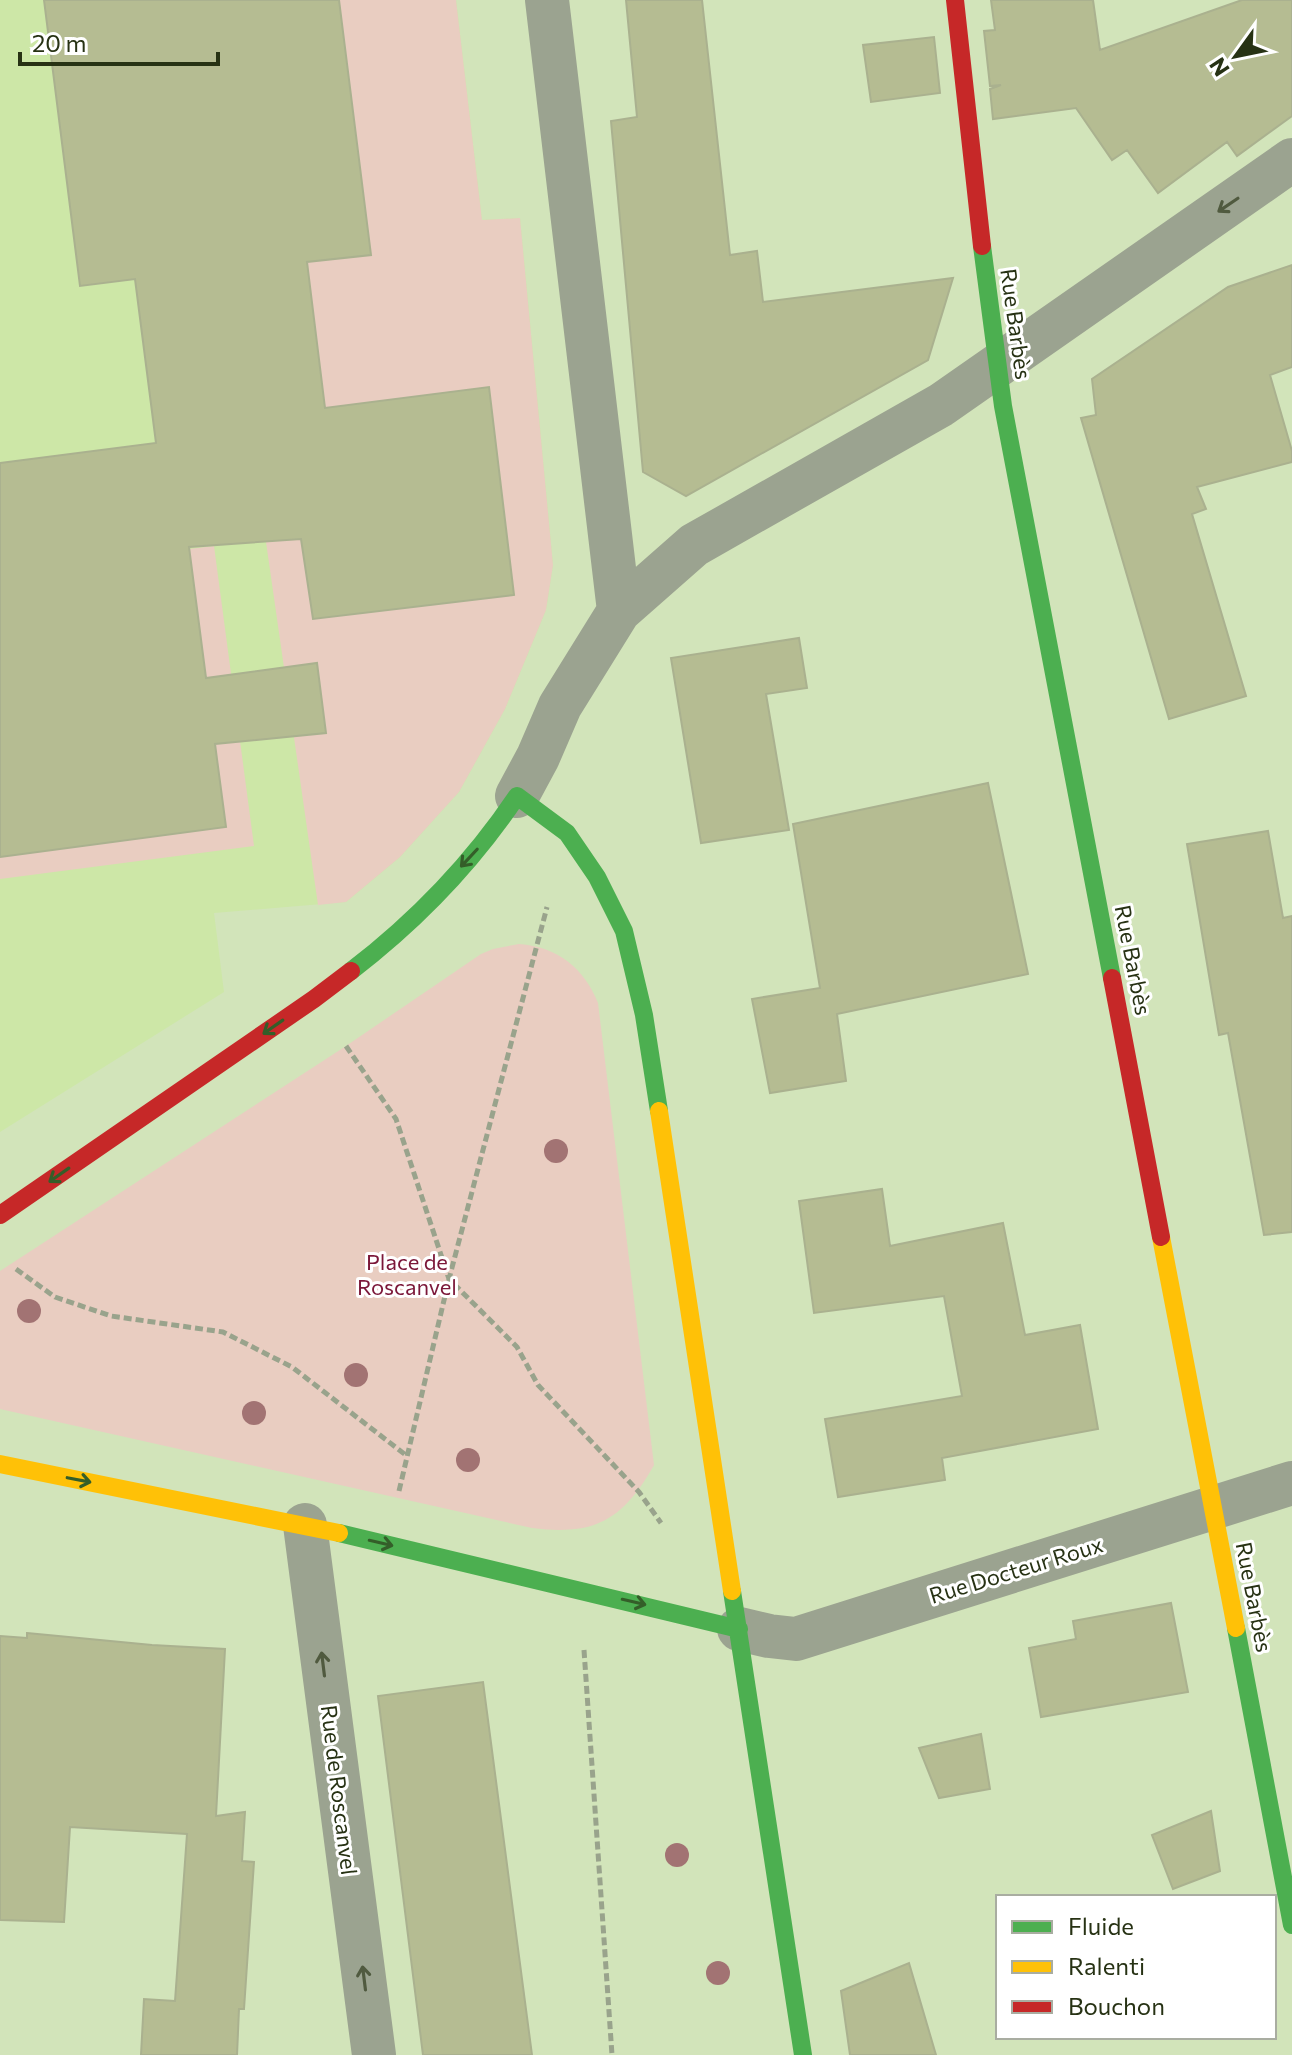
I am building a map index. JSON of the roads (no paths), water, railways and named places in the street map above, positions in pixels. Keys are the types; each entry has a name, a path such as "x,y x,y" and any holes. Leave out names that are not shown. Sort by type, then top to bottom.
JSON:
{"street":[{"path":"547,0 619,611"},
{"name":"Rue Barbès","path":"955,0 997,368 1292,1925"},
{"path":"0,1215 314,999 398,935 491,835 538,757 560,706 619,611 694,545 941,405 1292,160"},
{"path":"517,796 567,833 597,877 624,931 644,1015 803,2055"},
{"path":"0,1464 305,1525 739,1629"},
{"name":"Rue Docteur Roux","path":"739,1629 796,1639 1292,1483"},
{"name":"Rue de Roscanvel","path":"305,1525 374,2055"}],"park label":[{"name":"Place de Roscanvel","path":"407,1274"}]}
